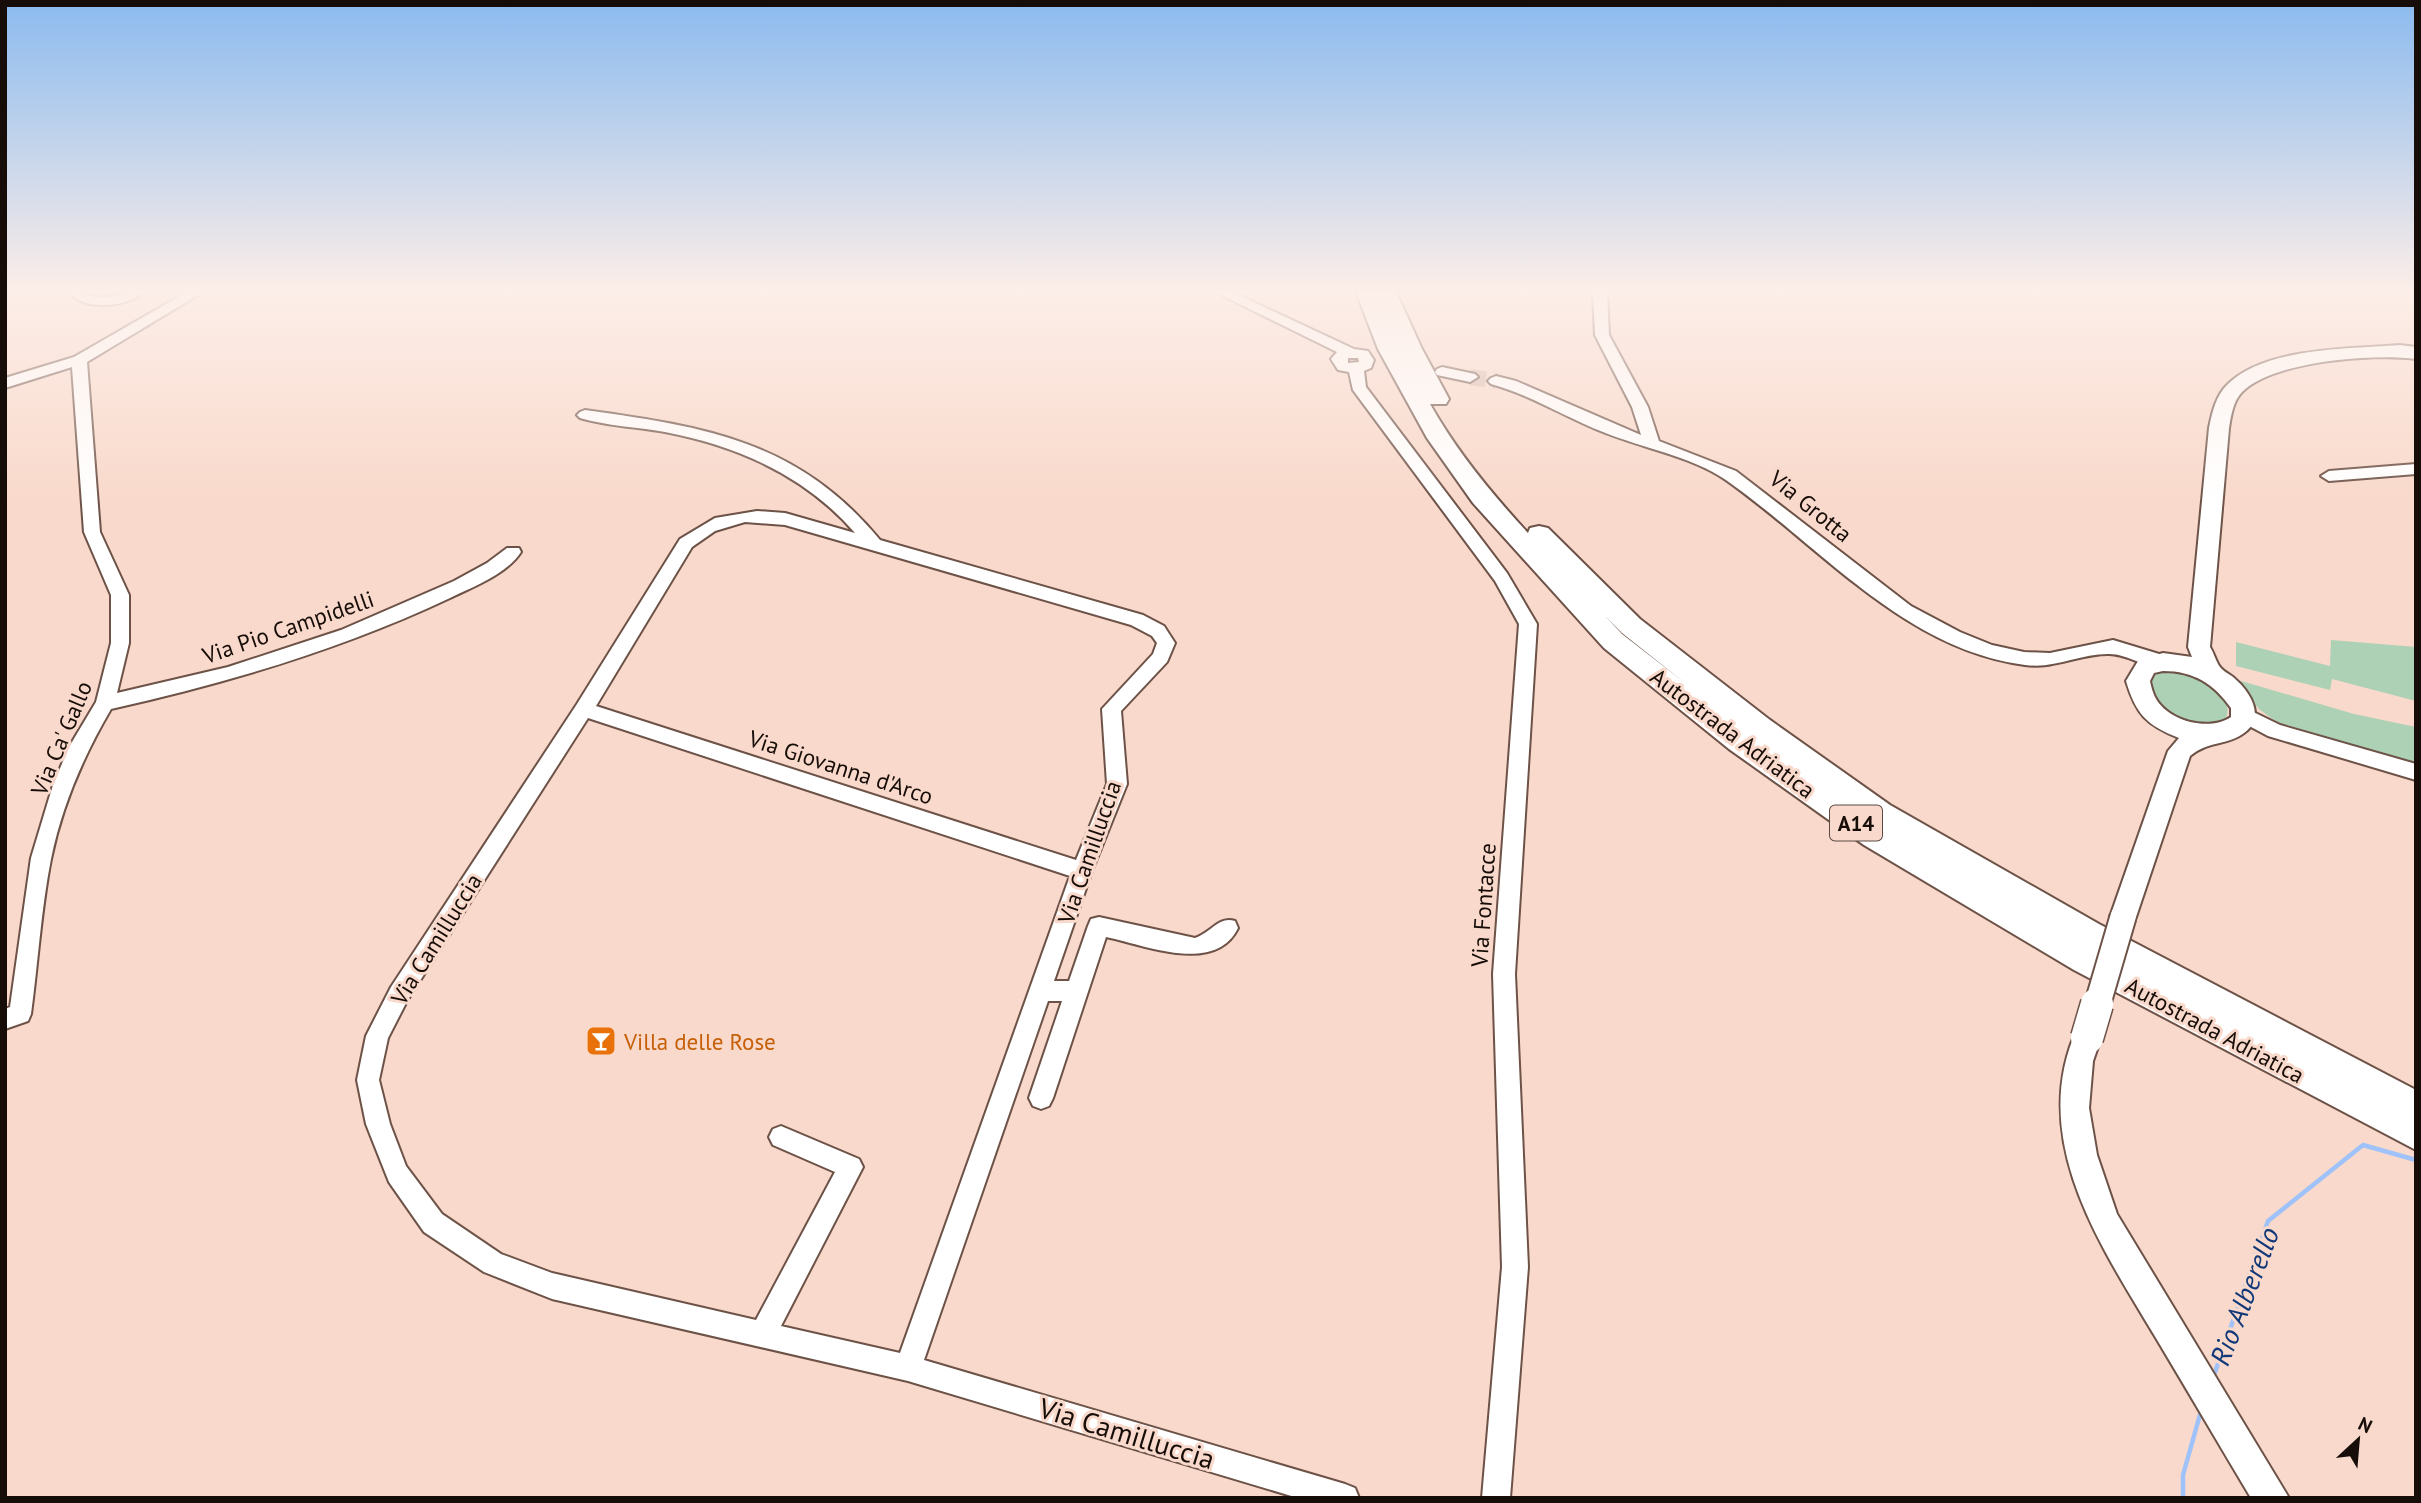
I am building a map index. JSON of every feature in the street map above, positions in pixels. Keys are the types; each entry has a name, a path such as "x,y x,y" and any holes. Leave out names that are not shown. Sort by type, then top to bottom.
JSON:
{"highway":[{"name":"Autostrada Adriatica","path":"1396,362 1435,433 1481,498 1613,641 1739,741 1874,836 2085,960 2416,1134"},
{"name":"Autostrada Adriatica","path":"1418,362 1492,487 1632,626 1749,720 1880,813 2007,887 2112,947 2365,1083 2416,1107"}],"main road":[{"path":"2181,657 2224,405 2234,389 2257,373 2300,362"},
{"path":"2208,735 2187,731 2167,721 2143,699 2138,687 2139,675 2146,667 2181,657 2212,674 2235,693 2238,722 2208,735 2193,740 2180,751 2123,917 2081,1051 2074,1107 2085,1175 2106,1224 2271,1498"},
{"path":"2167,721 2180,751"}],"street":[{"path":"5,383 72,362"},
{"name":"Via Ca' Gallo","path":"13,1016 41,858 63,785 79,747 105,704 120,643 120,595 92,531 79,362"},
{"name":"Via Fontacce","path":"1358,362 1359,387 1501,577 1528,624 1529,643 1504,974 1515,1267 1496,1498"},
{"path":"1616,362 1640,407 1651,444"},
{"path":"1442,372 1469,377"},
{"name":"Via Grotta","path":"1496,381 1528,390 1607,428 1730,475 1889,599 1932,627 1979,646 2019,657 2056,659 2108,647 2181,657"},
{"path":"584,415 663,426 709,436 760,452 796,471 828,494 855,517 874,544"},
{"path":"2329,476 2416,468"},
{"name":"Via Camilluccia","path":"908,1368 1082,871 1117,784 1111,709 1161,657 1166,643 1158,631 1137,620 785,519 757,515 706,526 686,543 584,709 399,994 377,1036 368,1080 378,1124 397,1174 433,1223 493,1263 552,1286 908,1368 1345,1498"},
{"name":"Via Pio Campidelli","path":"105,704 207,681 365,631 491,571 513,552"},
{"path":"2090,650 2114,654 2139,675"},
{"name":"Via Giovanna d'Arco","path":"584,709 1082,871"},
{"path":"2238,722 2246,728 2275,731 2416,772"},
{"path":"1041,1098 1099,926 1195,947 1216,940 1227,928"},
{"path":"1041,991 1076,991"},
{"path":"762,1336 851,1167 781,1137"}],"green space":[{"path":"2331,640 2416,647 2416,701 2332,679 2330,690 2236,666 2236,642 2330,666"},
{"path":"2173,670 2192,675 2212,685 2225,699 2226,718 2210,725 2192,725 2165,714 2157,705 2149,682 2159,673"},
{"path":"2231,678 2354,714 2416,727 2416,765 2277,722 2260,710"}],"waterway":[{"name":"Rio Alberello","path":"2213,1378 2268,1221 2363,1145 2416,1160"},
{"name":"Rio Alberello","path":"2183,1498 2183,1475 2201,1411"}],"tunnel":[{"path":"1470,377 1496,381"}],"place":[{"name":"Villa delle Rose","path":"601,1041"}]}
